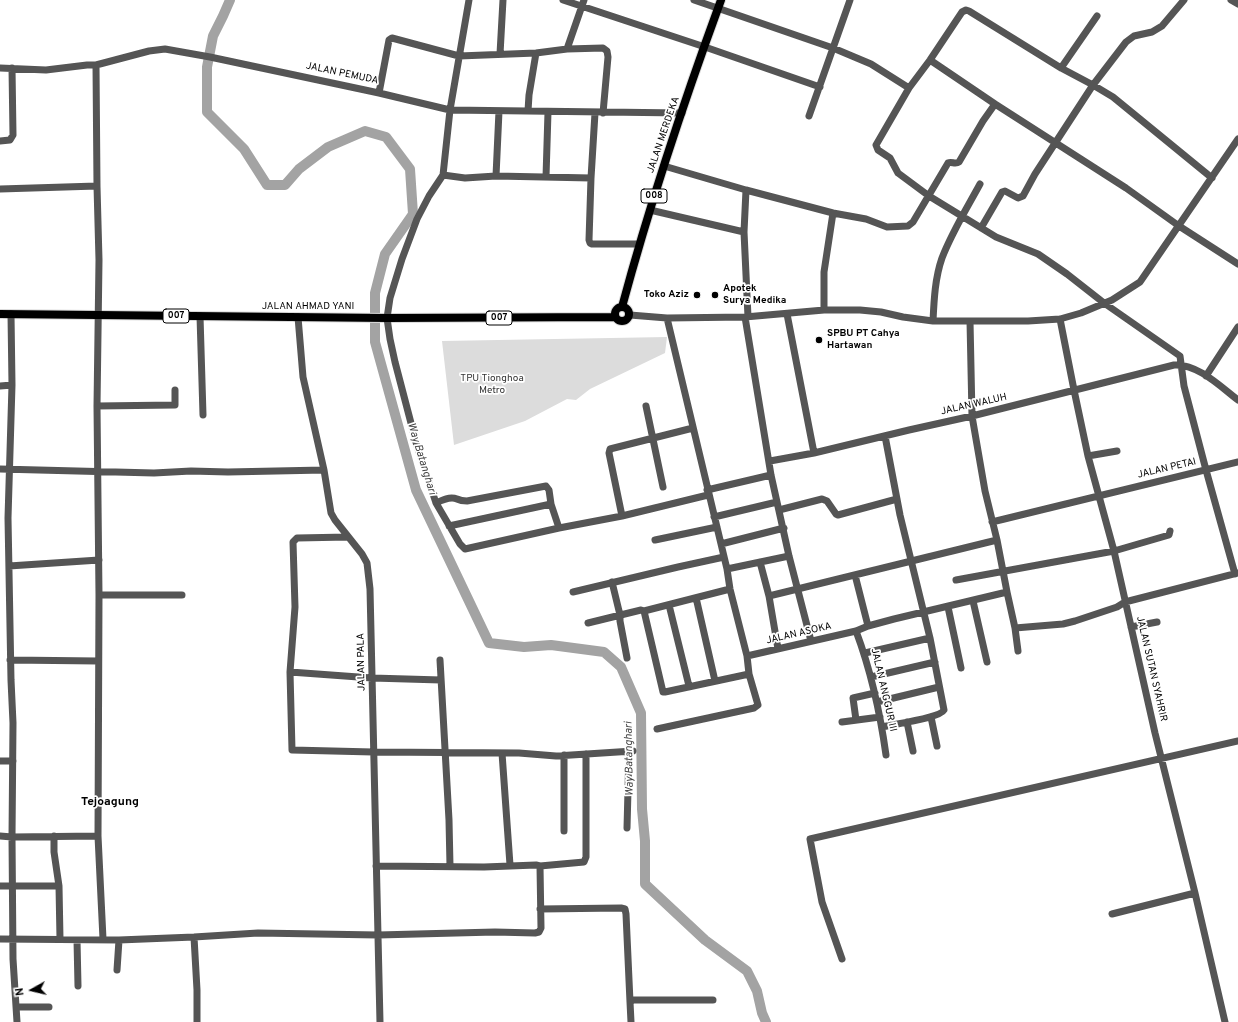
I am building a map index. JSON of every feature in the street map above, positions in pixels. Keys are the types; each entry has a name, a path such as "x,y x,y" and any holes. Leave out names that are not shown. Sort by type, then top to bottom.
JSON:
{"main road":[{"name":"008","path":"705,47 721,0"},
{"name":"JALAN MERDEKA","path":"622,307 639,244 705,47"},
{"name":"008","path":"615,317 615,311 622,307"},
{"path":"615,317 619,321 627,320 630,315 628,310 622,307"},
{"name":"JALAN AHMAD YANI","path":"0,314 385,318 615,317"}],"street":[{"path":"468,0 450,110 443,175 429,196 417,220 402,259 385,318 417,446 436,503 460,544 465,549 559,528 622,516 771,475"},
{"path":"500,54 503,0"},
{"path":"563,0 583,3 820,87"},
{"path":"694,0 833,48 871,64 909,88"},
{"path":"809,116 850,0"},
{"path":"981,228 1002,192 1004,191 1018,198 1022,196 1093,85 1126,42 1130,38 1152,32 1162,26 1184,0"},
{"path":"1231,0 1238,4"},
{"path":"567,49 583,3"},
{"path":"1015,628 1063,624 1117,607 1125,602 1237,573 1206,470 1184,386 1180,356 1104,303 1038,254 996,237 961,217 929,196 898,173 890,158 876,148 877,142 909,88 930,60 962,12 966,10 1061,68 1113,97 1212,178"},
{"path":"1061,68 1097,16"},
{"path":"379,92 390,38 459,56 536,53 567,49 603,48 607,51 608,57 591,178 589,242 592,244 639,244"},
{"name":"JALAN PEMUDA","path":"0,68 46,70 96,65 150,51 165,49 379,92 450,110 682,113"},
{"path":"528,111 536,53"},
{"path":"930,60 995,104 1126,188 1179,226 1238,264"},
{"path":"96,65 99,260 97,406 99,560 98,836 103,939"},
{"path":"0,141 10,140 13,135 12,68"},
{"path":"664,166 833,213 866,219 887,227 908,226 913,222 948,163 950,162 956,164 960,162 983,121 995,104"},
{"path":"496,176 499,111"},
{"path":"546,177 548,112"},
{"path":"630,315 667,318 746,317 824,310 860,310 881,312 903,318 933,321 1028,322 1060,319 1081,313 1112,300 1140,282 1238,139"},
{"path":"443,175 465,178 496,176 591,178"},
{"path":"933,321 936,285 942,258 961,217 980,184"},
{"path":"0,189 97,186"},
{"path":"746,190 744,232 746,317 770,461 771,475 811,641"},
{"path":"650,210 744,232"},
{"path":"824,310 824,272 833,213"},
{"path":"11,314 12,385 8,518 13,761 13,938 17,1022"},
{"path":"787,314 814,452"},
{"path":"200,316 203,415"},
{"name":"JALAN PALA","path":"298,317 303,377 324,470 331,513 362,554 368,568 370,590 380,1022"},
{"path":"657,729 757,707 758,702 749,674 727,569 667,318"},
{"name":"JALAN SUTAN SYAHRIR","path":"1060,319 1088,456 1114,551 1161,759 1195,893 1224,1022"},
{"path":"970,321 972,416 985,491 997,540 1015,628 1018,651"},
{"path":"1206,376 1238,327"},
{"path":"1182,364 1206,376 1238,400"},
{"name":"JALAN WALUH","path":"770,461 972,416 1182,364"},
{"path":"0,386 12,385"},
{"path":"97,406 175,404 175,390"},
{"path":"646,406 663,487"},
{"path":"622,516 609,450 693,428"},
{"path":"882,727 942,714 944,710 930,638 911,561 884,436"},
{"path":"1088,456 1117,451"},
{"name":"JALAN PETAI","path":"992,522 1238,462"},
{"path":"0,469 154,473 191,471 228,472 324,470"},
{"path":"436,503 444,499 455,498 461,501 467,501 546,486 549,490 551,504 559,528"},
{"path":"780,510 822,499 826,501 838,515 897,499"},
{"path":"714,517 777,502"},
{"path":"449,526 551,504"},
{"path":"655,540 717,527"},
{"path":"721,544 784,528"},
{"path":"956,580 1003,570 1114,551 1169,535 1170,531"},
{"path":"348,537 297,538 294,540 295,607 290,672 292,750 564,755 631,752 627,828"},
{"path":"769,596 997,540"},
{"path":"727,569 790,556"},
{"path":"573,592 724,557"},
{"path":"9,566 99,560"},
{"path":"760,562 769,596 778,650"},
{"path":"855,575 868,626"},
{"path":"612,582 620,615 627,658"},
{"path":"588,622 641,610 644,611 695,598 700,595 730,589"},
{"name":"JALAN ASOKA","path":"746,656 778,650 856,631 868,626 1007,592"},
{"path":"99,595 182,595"},
{"path":"695,598 698,602 715,681"},
{"path":"973,601 987,662"},
{"path":"0,602 9,602"},
{"path":"670,604 689,686"},
{"path":"948,606 961,668"},
{"path":"644,611 662,691 665,692 749,674"},
{"path":"1131,627 1157,622"},
{"name":"JALAN ANGGUR III","path":"856,631 865,653 875,693 886,754"},
{"path":"865,653 930,638"},
{"path":"10,660 98,661"},
{"path":"440,660 446,753 450,866"},
{"path":"871,677 935,662"},
{"path":"290,672 372,678 441,680"},
{"path":"877,702 940,687"},
{"path":"856,720 853,698 875,693"},
{"path":"842,722 880,717"},
{"path":"931,717 937,746"},
{"path":"907,722 913,751"},
{"path":"842,959 822,902 810,839 1161,759 1210,746 1238,741"},
{"path":"502,754 510,865"},
{"path":"376,866 484,866 536,864 540,866 584,862 586,857 587,823 586,754"},
{"path":"564,755 564,832"},
{"path":"0,761 13,761"},
{"path":"0,836 98,836"},
{"path":"54,836 54,852 59,886 60,939"},
{"path":"0,939 119,940 258,933 378,935 495,932 535,933 540,932 541,928 540,866"},
{"path":"0,886 59,886"},
{"path":"1112,914 1195,893"},
{"path":"540,909 625,909 631,1022"},
{"path":"194,937 197,983 197,1022"},
{"path":"77,940 78,986"},
{"path":"117,970 119,940"},
{"path":"630,1002 633,1000 713,1000"},
{"path":"16,1007 49,1007"}],"green space":[{"name":"TPU Tionghoa Metro","path":"667,337 665,353 590,389 576,400 567,399 525,421 454,445 442,341"}],"waterway":[{"name":"Way Batanghari","path":"230,0 213,36 207,67 207,112 244,149 267,185 285,185 299,169 328,147 365,131 386,137 410,169 413,214 385,254 375,293 375,342 416,490 489,643 524,647 551,645 604,652 621,667 641,713 642,809 645,841 645,884 705,940 747,971 757,991 762,1013 766,1022"}],"place":[{"name":"Toko Aziz","path":"697,295"},
{"name":"Apotek Surya Medika","path":"715,295"},
{"name":"SPBU PT Cahya Hartawan","path":"819,340"}],"district":[{"name":"Tejoagung","path":"110,803"}]}
